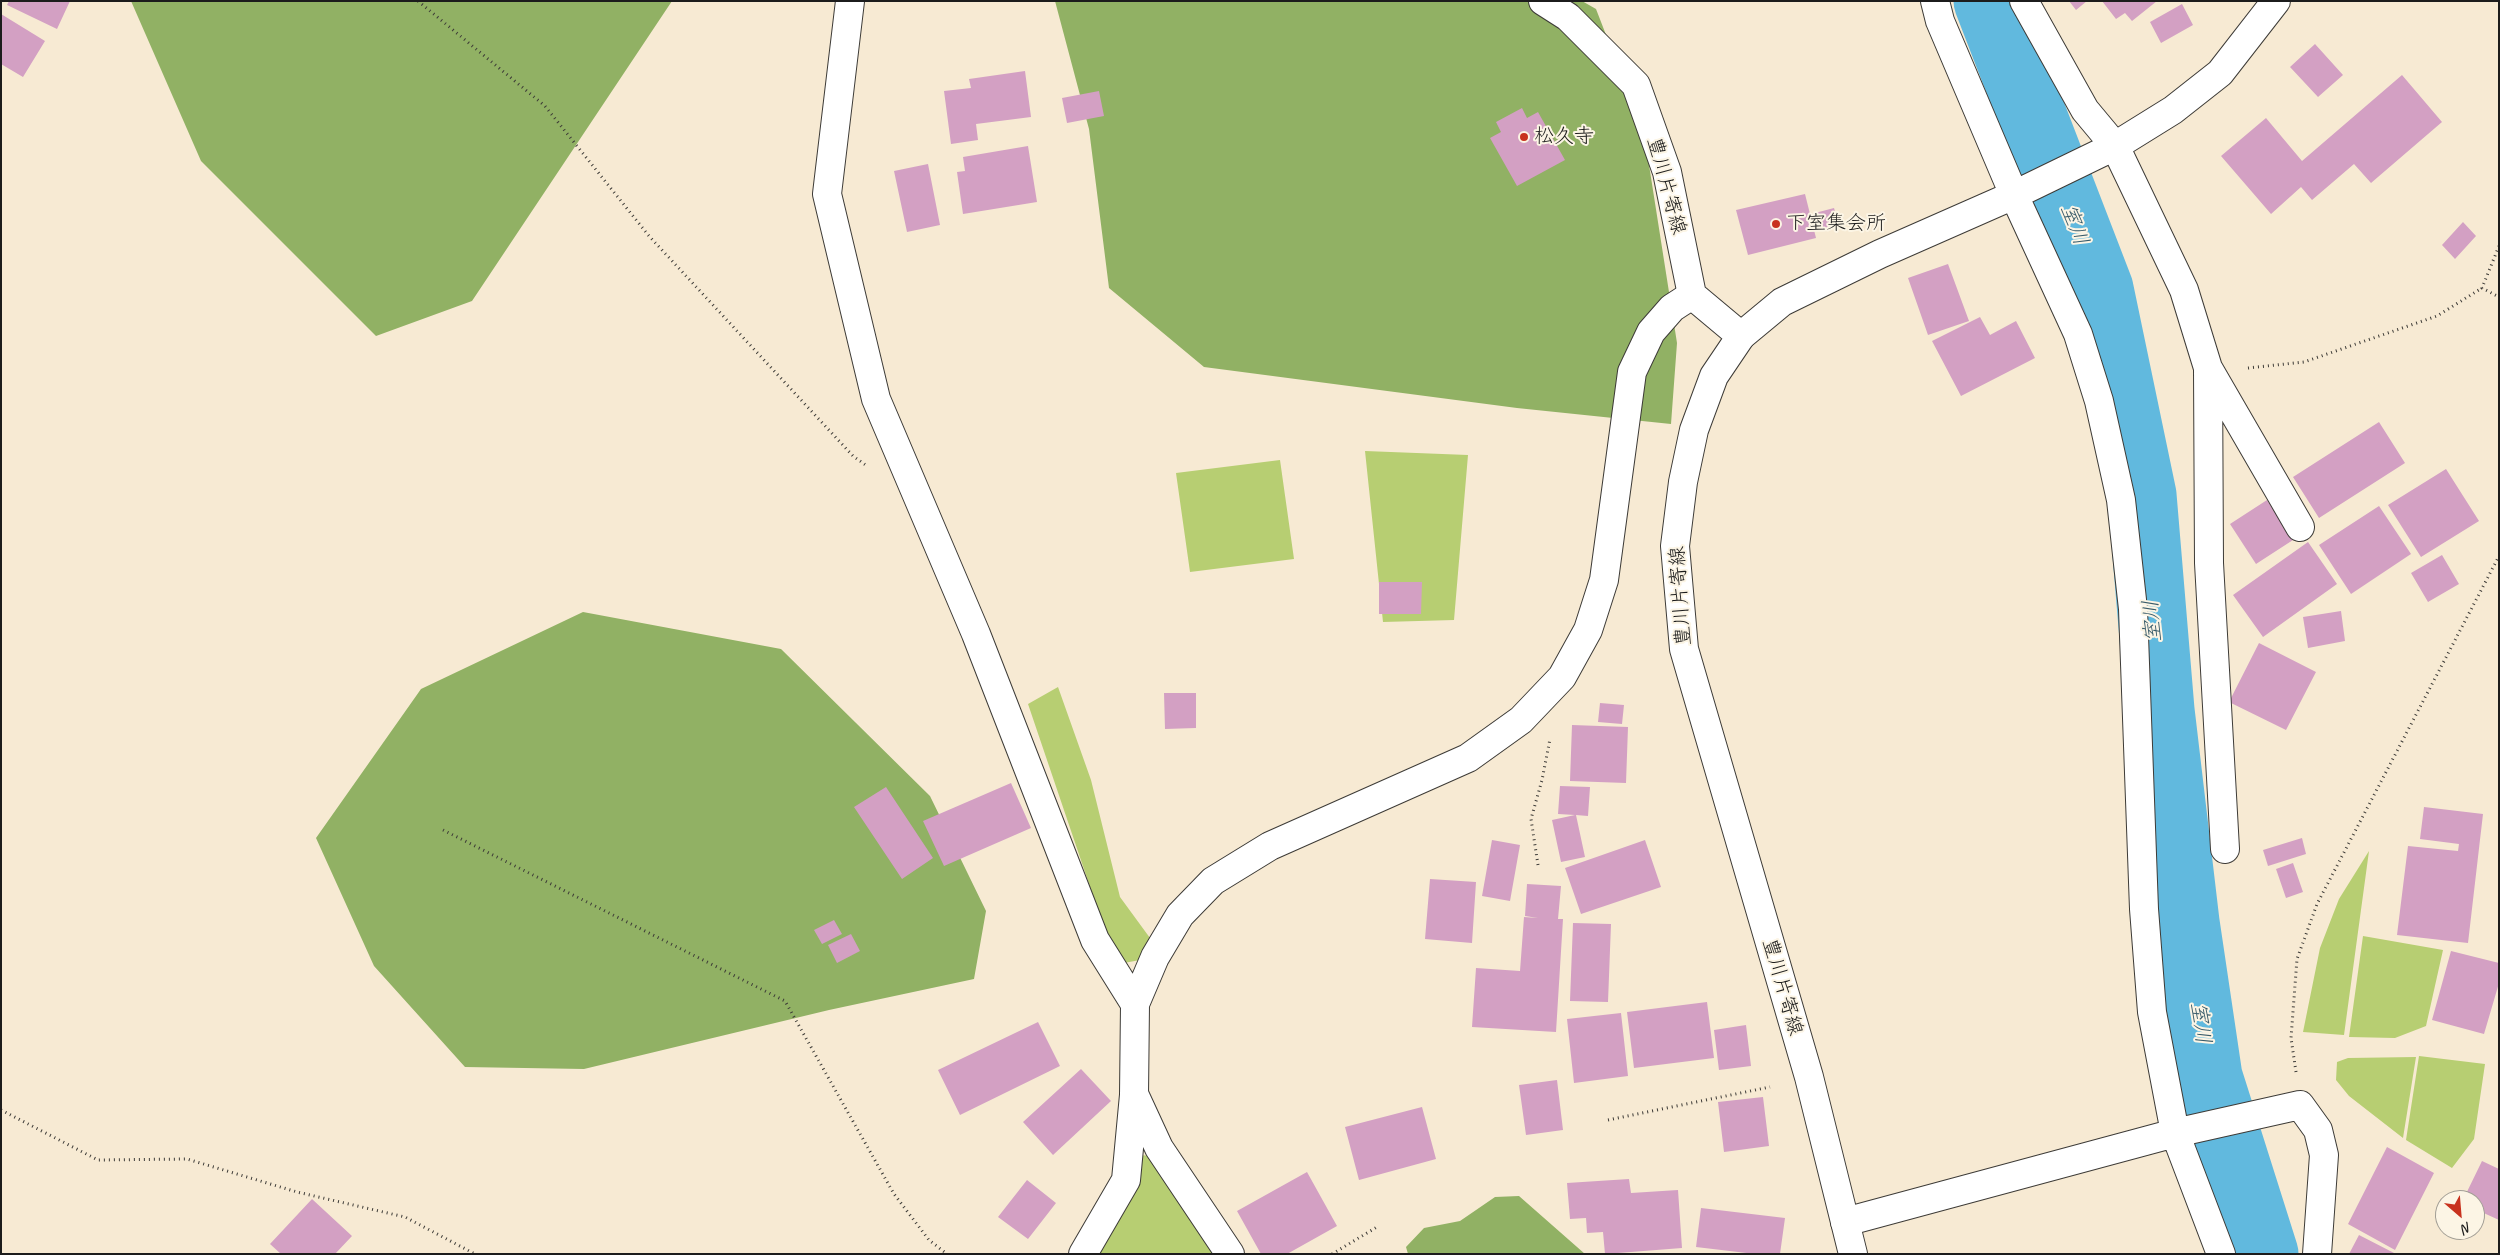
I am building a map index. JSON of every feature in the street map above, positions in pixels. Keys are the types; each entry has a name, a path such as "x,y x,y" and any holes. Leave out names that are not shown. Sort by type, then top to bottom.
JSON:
{"street":[{"path":"850,1 827,194 876,399 976,634 1095,940 1135,1004"},
{"name":"豊川片寄線","path":"1542,1 1568,17 1636,85 1667,172 1692,295"},
{"path":"1935,1 1940,21 2014,195 2078,334 2099,401 2121,500 2133,609 2144,909 2152,1012 2221,1254"},
{"path":"2024,1 2085,110 2115,146 2184,290 2208,368 2300,527"},
{"name":"豊川片寄線","path":"1854,1254 1809,1077 1684,649 1675,546 1683,482 1694,430 1714,376 1741,336 1782,302 1880,254 2014,195 2115,146 2174,110 2220,73 2276,1"},
{"path":"1083,1254 1126,1180 1134,1095 1135,1004 1155,957 1180,915 1213,881 1270,846 1468,758 1522,720 1562,677 1588,630 1604,580 1632,372 1651,332 1672,308 1692,295 1741,336"},
{"path":"2208,368 2209,563 2225,849"},
{"path":"1134,1095 1159,1148 1230,1254"},
{"path":"1845,1222 2186,1131 2300,1105 2318,1130 2324,1154 2317,1254"}],"path":[{"path":"418,1 545,106 648,236 852,456 875,471"},
{"path":"2208,368 2259,368 2304,362 2437,316 2482,288 2499,246"},
{"path":"2482,288 2499,297"},
{"path":"2300,1105 2292,1038 2297,960 2300,950 2317,904 2499,556"},
{"path":"1538,865 1531,819 1542,780 1551,733"},
{"path":"443,830 785,1001 894,1194 929,1240 947,1254"},
{"path":"1608,1120 1770,1087"},
{"path":"1,1110 98,1160 187,1159 297,1192 405,1217 475,1254"},
{"path":"1332,1254 1377,1227"}],"green space":[{"path":"131,1 672,1 472,301 376,336 201,161"},
{"path":"1055,1 1582,1 1596,9 1644,133 1677,343 1671,424 1517,408 1204,367 1109,288 1089,129"},
{"path":"1365,451 1468,455 1454,620 1383,622"},
{"path":"1280,460 1294,559 1190,572 1176,473"},
{"path":"583,612 781,649 930,796 986,911 974,979 829,1010 584,1069 465,1067 374,966 316,838 421,689"},
{"path":"1058,687 1091,780 1120,897 1150,938 1140,960 1124,963 1106,934 1028,704"},
{"path":"2369,851 2344,1035 2303,1032 2320,948 2339,899"},
{"path":"2363,936 2443,950 2426,1026 2395,1038 2349,1037"},
{"path":"2419,1056 2485,1064 2474,1139 2452,1168 2406,1140"},
{"path":"2416,1057 2403,1138 2349,1096 2336,1080 2337,1062 2348,1058"},
{"path":"1140,1155 1151,1156 1218,1254 1098,1254"},
{"path":"1519,1196 1585,1254 1408,1254 1406,1247 1424,1228 1460,1221 1495,1197"}],"building":[{"path":"9,1 70,1 57,29 7,5"},
{"path":"2069,1 2087,1 2076,10"},
{"path":"2102,1 2157,1 2132,21 2125,13 2116,19"},
{"path":"2182,4 2193,25 2161,43 2150,22"},
{"path":"1,14 45,41 23,77 1,64"},
{"path":"2315,44 2343,75 2318,97 2290,67"},
{"path":"1025,71 1031,117 976,124 978,140 951,144 944,91 971,88 969,79"},
{"path":"2402,75 2442,122 2371,183 2354,164 2312,200 2301,187 2271,214 2221,156 2266,118 2302,161"},
{"path":"1099,91 1104,116 1067,123 1062,98"},
{"path":"1522,108 1527,118 1538,112 1565,160 1517,186 1490,138 1501,132 1496,122"},
{"path":"1028,146 1037,202 963,214 957,172 965,171 963,157"},
{"path":"928,164 940,225 907,232 894,171"},
{"name":"下室集会所","path":"1805,194 1816,238 1748,255 1736,210"},
{"path":"1834,208 1839,225 1820,230 1815,213"},
{"path":"2463,222 2476,236 2455,259 2442,245"},
{"path":"1948,264 1969,321 1928,335 1908,278"},
{"path":"1980,317 1990,335 2016,321 2035,358 1961,396 1932,341"},
{"path":"2379,422 2405,463 2319,518 2293,477"},
{"path":"2446,469 2479,521 2421,557 2388,505"},
{"path":"2267,500 2293,540 2256,564 2230,524"},
{"path":"2379,506 2411,554 2351,594 2319,545"},
{"path":"2308,542 2337,584 2263,637 2233,595"},
{"path":"2442,555 2459,584 2428,602 2411,573"},
{"path":"1379,582 1422,582 1421,614 1379,614"},
{"path":"2341,611 2345,641 2308,648 2303,617"},
{"path":"2259,643 2316,672 2286,730 2229,702"},
{"path":"1164,693 1196,693 1196,728 1165,729"},
{"path":"1600,703 1624,705 1622,724 1598,722"},
{"path":"1572,725 1628,727 1626,783 1570,781"},
{"path":"1011,783 1031,828 944,866 923,821"},
{"path":"1560,786 1590,787 1588,816 1576,815 1585,857 1561,862 1552,820 1575,815 1558,814"},
{"path":"886,787 933,858 902,879 854,807"},
{"path":"2424,807 2483,814 2468,943 2397,935 2408,846 2458,851 2459,844 2420,839"},
{"path":"2302,838 2306,854 2268,866 2263,850"},
{"path":"1492,840 1520,845 1510,901 1482,896"},
{"path":"1645,840 1661,887 1581,914 1565,868"},
{"path":"2293,863 2303,892 2286,898 2276,869"},
{"path":"1430,879 1476,882 1472,943 1425,939"},
{"path":"1527,884 1561,886 1558,919 1563,919 1556,1032 1472,1027 1476,968 1520,971 1524,917 1538,918 1525,916"},
{"path":"834,920 842,934 822,944 814,930"},
{"path":"1573,923 1611,924 1608,1002 1570,1001"},
{"path":"851,934 860,951 837,963 828,945"},
{"path":"2451,951 2499,963 2499,983 2484,1034 2432,1020"},
{"path":"1707,1002 1714,1058 1634,1068 1627,1012"},
{"path":"1621,1013 1628,1076 1574,1083 1567,1019"},
{"path":"1038,1022 1060,1066 960,1115 938,1070"},
{"path":"1746,1025 1751,1066 1719,1070 1714,1030"},
{"path":"1081,1069 1111,1101 1053,1155 1023,1122"},
{"path":"1557,1080 1563,1130 1526,1135 1519,1085"},
{"path":"1763,1097 1769,1146 1724,1152 1718,1102"},
{"path":"1422,1107 1436,1159 1359,1180 1345,1127"},
{"path":"2387,1147 2434,1173 2395,1250 2348,1224"},
{"path":"2482,1161 2499,1169 2499,1220 2485,1214 2485,1190 2468,1190"},
{"path":"1307,1172 1337,1226 1287,1254 1261,1254 1237,1211"},
{"path":"1629,1179 1631,1193 1678,1190 1682,1248 1605,1254 1603,1232 1587,1233 1586,1218 1570,1219 1567,1183"},
{"path":"1027,1180 1056,1203 1028,1239 998,1217"},
{"path":"312,1199 352,1236 335,1254 281,1254 270,1244"},
{"path":"1701,1208 1785,1218 1780,1254 1755,1254 1696,1247"},
{"path":"2359,1235 2396,1254 2349,1254"}],"waterway":[{"name":"室川","path":"1988,1 2099,289 2142,495 2160,710 2185,922 2208,1077 2264,1254"}],"place":[{"name":"松久寺","path":"1524,137"},
{"name":"下室集会所","path":"1776,224"}]}
